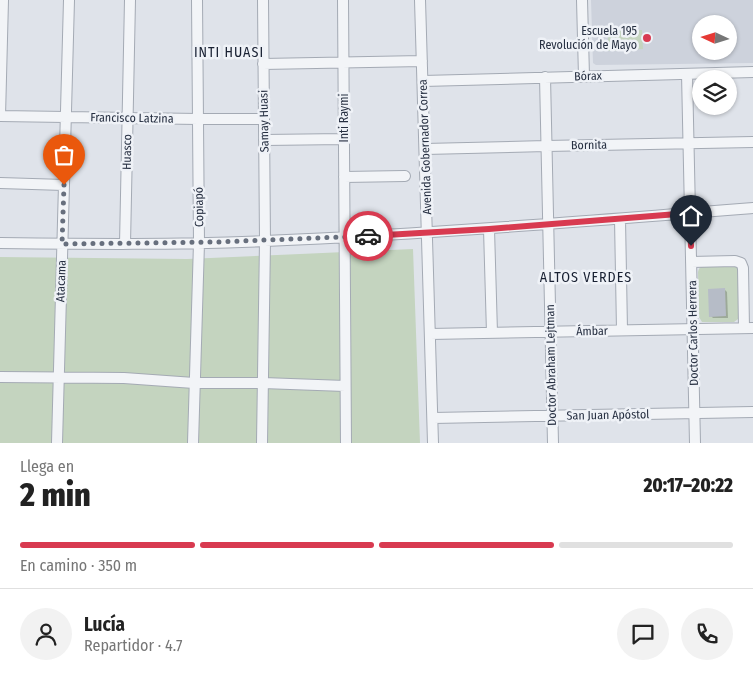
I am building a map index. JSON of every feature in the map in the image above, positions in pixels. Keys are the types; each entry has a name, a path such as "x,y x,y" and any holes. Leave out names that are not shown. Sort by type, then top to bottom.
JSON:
{"street":[{"path":"0,116 3,0"},
{"name":"Atacama","path":"56,443 69,0"},
{"name":"Huasco","path":"125,244 130,0"},
{"name":"Copiapó","path":"192,443 199,243 197,0"},
{"name":"Samay Huasi","path":"262,443 265,241 263,0"},
{"name":"Inti Raymi","path":"343,0 346,443"},
{"name":"Avenida Gobernador Correa","path":"420,0 433,443"},
{"path":"582,0 584,76"},
{"path":"263,64 422,61"},
{"name":"Bórax","path":"423,81 753,72"},
{"name":"Doctor Carlos Herrera","path":"687,74 695,443"},
{"name":"Doctor Abraham Lejtman","path":"545,78 553,443"},
{"name":"Francisco Latzina","path":"0,116 264,119"},
{"path":"264,140 344,139"},
{"name":"Bornita","path":"425,150 753,142"},
{"path":"344,177 405,176"},
{"path":"0,183 64,185"},
{"path":"0,244 265,241 489,229 753,208"},
{"path":"620,219 622,330"},
{"path":"489,229 492,332"},
{"path":"691,262 735,261 741,263 749,328"},
{"name":"Ámbar","path":"430,334 749,328"},
{"path":"0,376 124,378 194,383 345,386"},
{"name":"San Juan Apóstol","path":"433,418 753,412"}],"shaded area":[{"name":"Escuela 195 Revolución de Mayo","path":"591,0 753,0 753,63 596,65 593,63"}],"green space":[{"path":"642,30 643,49 608,51 608,31"},
{"path":"413,249 420,443 0,443 0,257 187,259"},
{"path":"733,265 738,270 738,319 734,322 702,322 699,317 699,269 704,266"}],"building":[{"path":"725,288 726,316 709,317 708,289"}],"way so far":[{"path":"64,185 62,244 265,241 368,236"}],"place":[{"name":"Escuela 195 Revolución de Mayo","path":"647,38"}],"district":[{"name":"INTI HUASI","path":"229,52"},
{"name":"ALTOS VERDES","path":"586,277"}],"route":[{"path":"368,236 489,229 690,213 691,246"}]}
